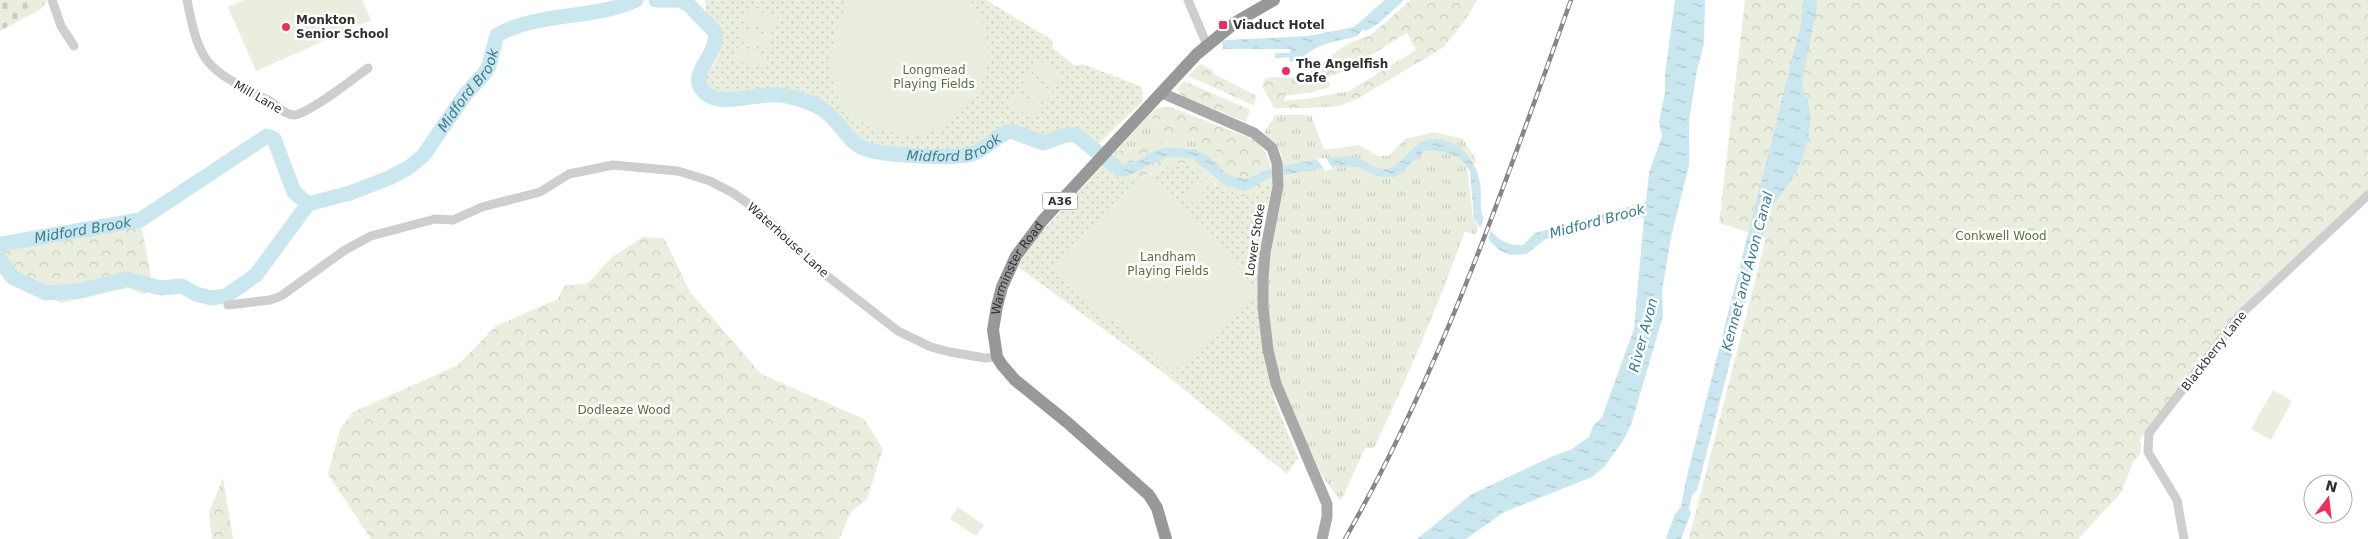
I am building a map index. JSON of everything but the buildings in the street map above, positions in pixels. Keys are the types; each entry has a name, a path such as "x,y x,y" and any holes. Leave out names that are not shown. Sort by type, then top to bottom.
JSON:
{"highway":[{"name":"Warminster Road","path":"1166,539 1157,508 1149,495 1068,423 1015,380 997,357 993,330 1002,287 1016,256 1030,235 1162,94 1204,39 1218,34 1274,0"}],"main road":[{"name":"Lower Stoke","path":"1162,94 1254,134 1272,148 1277,163 1278,177 1264,266 1264,323 1276,384 1327,504 1327,517 1322,539"}],"street":[{"path":"52,0 61,26 74,46"},
{"name":"Mill Lane","path":"187,0 194,34 203,56 212,68 221,76 273,103 290,115 296,115 325,99 368,68"},
{"path":"1188,0 1204,39"},
{"name":"Waterhouse Lane","path":"228,305 270,300 281,296 345,250 371,236 435,219 453,220 482,207 540,192 569,174 613,165 678,171 710,181 733,193 756,209 822,272 898,331 931,347 950,352 985,358 997,357"},
{"name":"Blackberry Lane","path":"2184,539 2177,500 2148,452 2149,433 2240,315 2368,195"}],"green space":[{"path":"0,0 47,0 41,9 0,31"},
{"name":"Monkton Senior School","path":"244,0 362,0 371,20 256,71 228,7"},
{"name":"Longmead Playing Fields","path":"705,0 986,0 1052,40 1053,48 1075,66 1083,64 1142,87 1143,101 1098,144 1083,132 1072,129 1042,138 1003,127 980,147 964,154 865,150 837,118 817,102 805,97 776,91 725,94 709,88 706,81 707,75 718,58 721,32 713,20 706,14"},
{"path":"850,0 969,0 974,5 982,18 986,33 988,63 981,83 974,95 952,120 936,130 925,133 900,133 887,131 863,122 845,108 833,82 831,68 834,39 838,25"},
{"path":"1411,0 1477,0 1466,19 1444,47 1357,99 1339,106 1349,91 1416,50 1407,33 1339,73 1328,77 1319,77 1317,74 1352,42 1372,34"},
{"name":"Conkwell Wood","path":"1745,0 2368,0 2368,192 2239,313 2140,439 2141,453 2133,462 2121,493 2078,539 1689,539 1766,238 1719,223"},
{"path":"748,9 778,17 774,31 744,23"},
{"path":"743,28 772,36 769,49 739,41"},
{"path":"1352,42 1317,74 1319,77 1327,79 1330,87 1313,92 1285,96 1276,77 1289,78 1309,72"},
{"path":"738,47 767,55 764,68 734,60"},
{"path":"1036,58 1062,74 1055,86 1029,70"},
{"path":"1201,64 1214,71 1212,73 1257,96 1253,105 1188,76"},
{"path":"1027,76 1053,92 1045,103 1020,88"},
{"path":"1276,77 1285,96 1284,101 1306,99 1308,108 1274,108 1262,86 1266,78"},
{"path":"1184,81 1250,110 1246,122 1182,96 1177,89"},
{"path":"1349,91 1339,106 1308,108 1306,99"},
{"path":"1017,92 1042,108 1035,120 1009,104"},
{"path":"1170,107 1255,140 1266,154 1273,182 1252,194 1240,196 1230,194 1196,169 1179,163 1132,179 1118,177 1101,167 1116,151 1165,142 1222,155 1206,145 1158,129 1150,114 1157,108"},
{"path":"1150,114 1158,129 1206,145 1223,156 1165,142 1116,151"},
{"path":"1275,115 1311,115 1324,150 1359,145 1378,156 1389,156 1405,139 1434,132 1463,139 1477,162 1467,167 1473,217 1478,227 1475,235 1465,231 1422,341 1387,421 1374,448 1365,448 1341,501 1326,482 1313,460 1290,410 1274,357 1269,332 1267,308 1268,258 1281,189 1283,162 1280,150 1264,133"},
{"name":"Landham Playing Fields","path":"1177,163 1195,166 1215,185 1241,196 1250,195 1273,182 1262,229 1257,288 1266,367 1274,399 1298,458 1287,474 1164,373 1018,267 1029,246 1101,167 1112,174 1130,179 1139,178"},
{"path":"1149,174 1184,211 1192,214 1227,251 1239,269 1239,276 1257,295 1172,373 1149,349 1134,342 1111,318 1107,321 1053,264"},
{"path":"1195,178 1207,184 1197,205 1185,199"},
{"path":"140,220 151,275 146,295 128,288 61,303 32,290 0,252 0,244"},
{"name":"Dodleaze Wood","path":"643,237 664,238 690,292 761,374 864,419 883,449 867,499 851,512 839,539 371,539 328,474 340,429 353,412 458,365 496,326 558,299 564,286 588,283 612,257"},
{"path":"2273,390 2292,401 2271,440 2251,429"},
{"path":"223,478 233,539 212,539 209,513"},
{"path":"958,507 984,525 976,536 950,519"}],"water":[{"path":"1385,0 1404,0 1379,23 1366,31 1362,30 1357,36 1319,47 1301,59 1290,62 1289,57 1275,58 1275,53 1289,53 1291,50 1289,49 1223,49 1222,41 1227,40 1308,36 1354,27"},
{"name":"River Avon","path":"1675,0 1705,0 1704,44 1697,70 1689,121 1689,165 1671,237 1662,291 1663,316 1631,425 1623,441 1604,467 1592,477 1504,512 1466,539 1417,539 1472,494 1572,449 1589,437 1593,426 1602,417 1634,329 1644,217 1627,221 1603,222 1568,237 1546,239 1526,254 1510,255 1499,250 1491,242 1474,219 1470,171 1462,161 1444,152 1425,151 1396,177 1377,176 1358,167 1336,166 1271,177 1245,191 1225,185 1192,158 1166,157 1127,176 1118,176 1099,161 1105,154 1122,164 1129,163 1157,150 1178,148 1203,154 1213,160 1227,174 1243,178 1285,166 1347,156 1353,156 1375,167 1391,168 1418,144 1431,139 1441,140 1457,146 1470,158 1478,174 1481,186 1481,209 1490,230 1508,243 1523,245 1535,233 1646,202 1649,173 1662,136 1659,122 1665,92 1665,74"},
{"name":"Kennet and Avon Canal","path":"1803,0 1816,0 1817,7 1802,81 1810,111 1808,140 1794,176 1772,207 1767,218 1697,490 1692,495 1689,509 1691,513 1681,539 1666,539 1675,514 1681,507 1686,480 1801,24"}],"pier":[{"path":"1326,158 1333,169 1325,171 1317,159"},
{"path":"1485,215 1492,228 1487,242 1479,231"}],"waterway":[{"name":"Midford Brook","path":"0,260 12,277 46,293 80,291 126,279 161,288 182,286 196,294 211,298 226,296 256,275 308,204 350,193 389,178 408,168 423,156 465,95 489,66 497,35 531,22 602,11 636,0"},
{"name":"Midford Brook","path":"656,0 677,0"},
{"name":"Midford Brook","path":"680,0 689,5 715,32 713,48 699,76 699,82 701,88 708,95 717,99 728,100 776,95 802,100 825,111 859,146 880,152 963,156 982,149 1011,131 1043,143 1066,135 1076,135 1113,165"},
{"name":"Midford Brook","path":"0,244 140,220 267,136 274,139 294,192 308,204"}],"railway":[{"path":"1345,539 1380,475 1442,342 1496,207 1571,0"}],"place":[{"name":"Viaduct Hotel","path":"1223,25"},
{"name":"Monkton Senior School","path":"286,27"},
{"name":"The Angelfish Cafe","path":"1286,71"}]}
